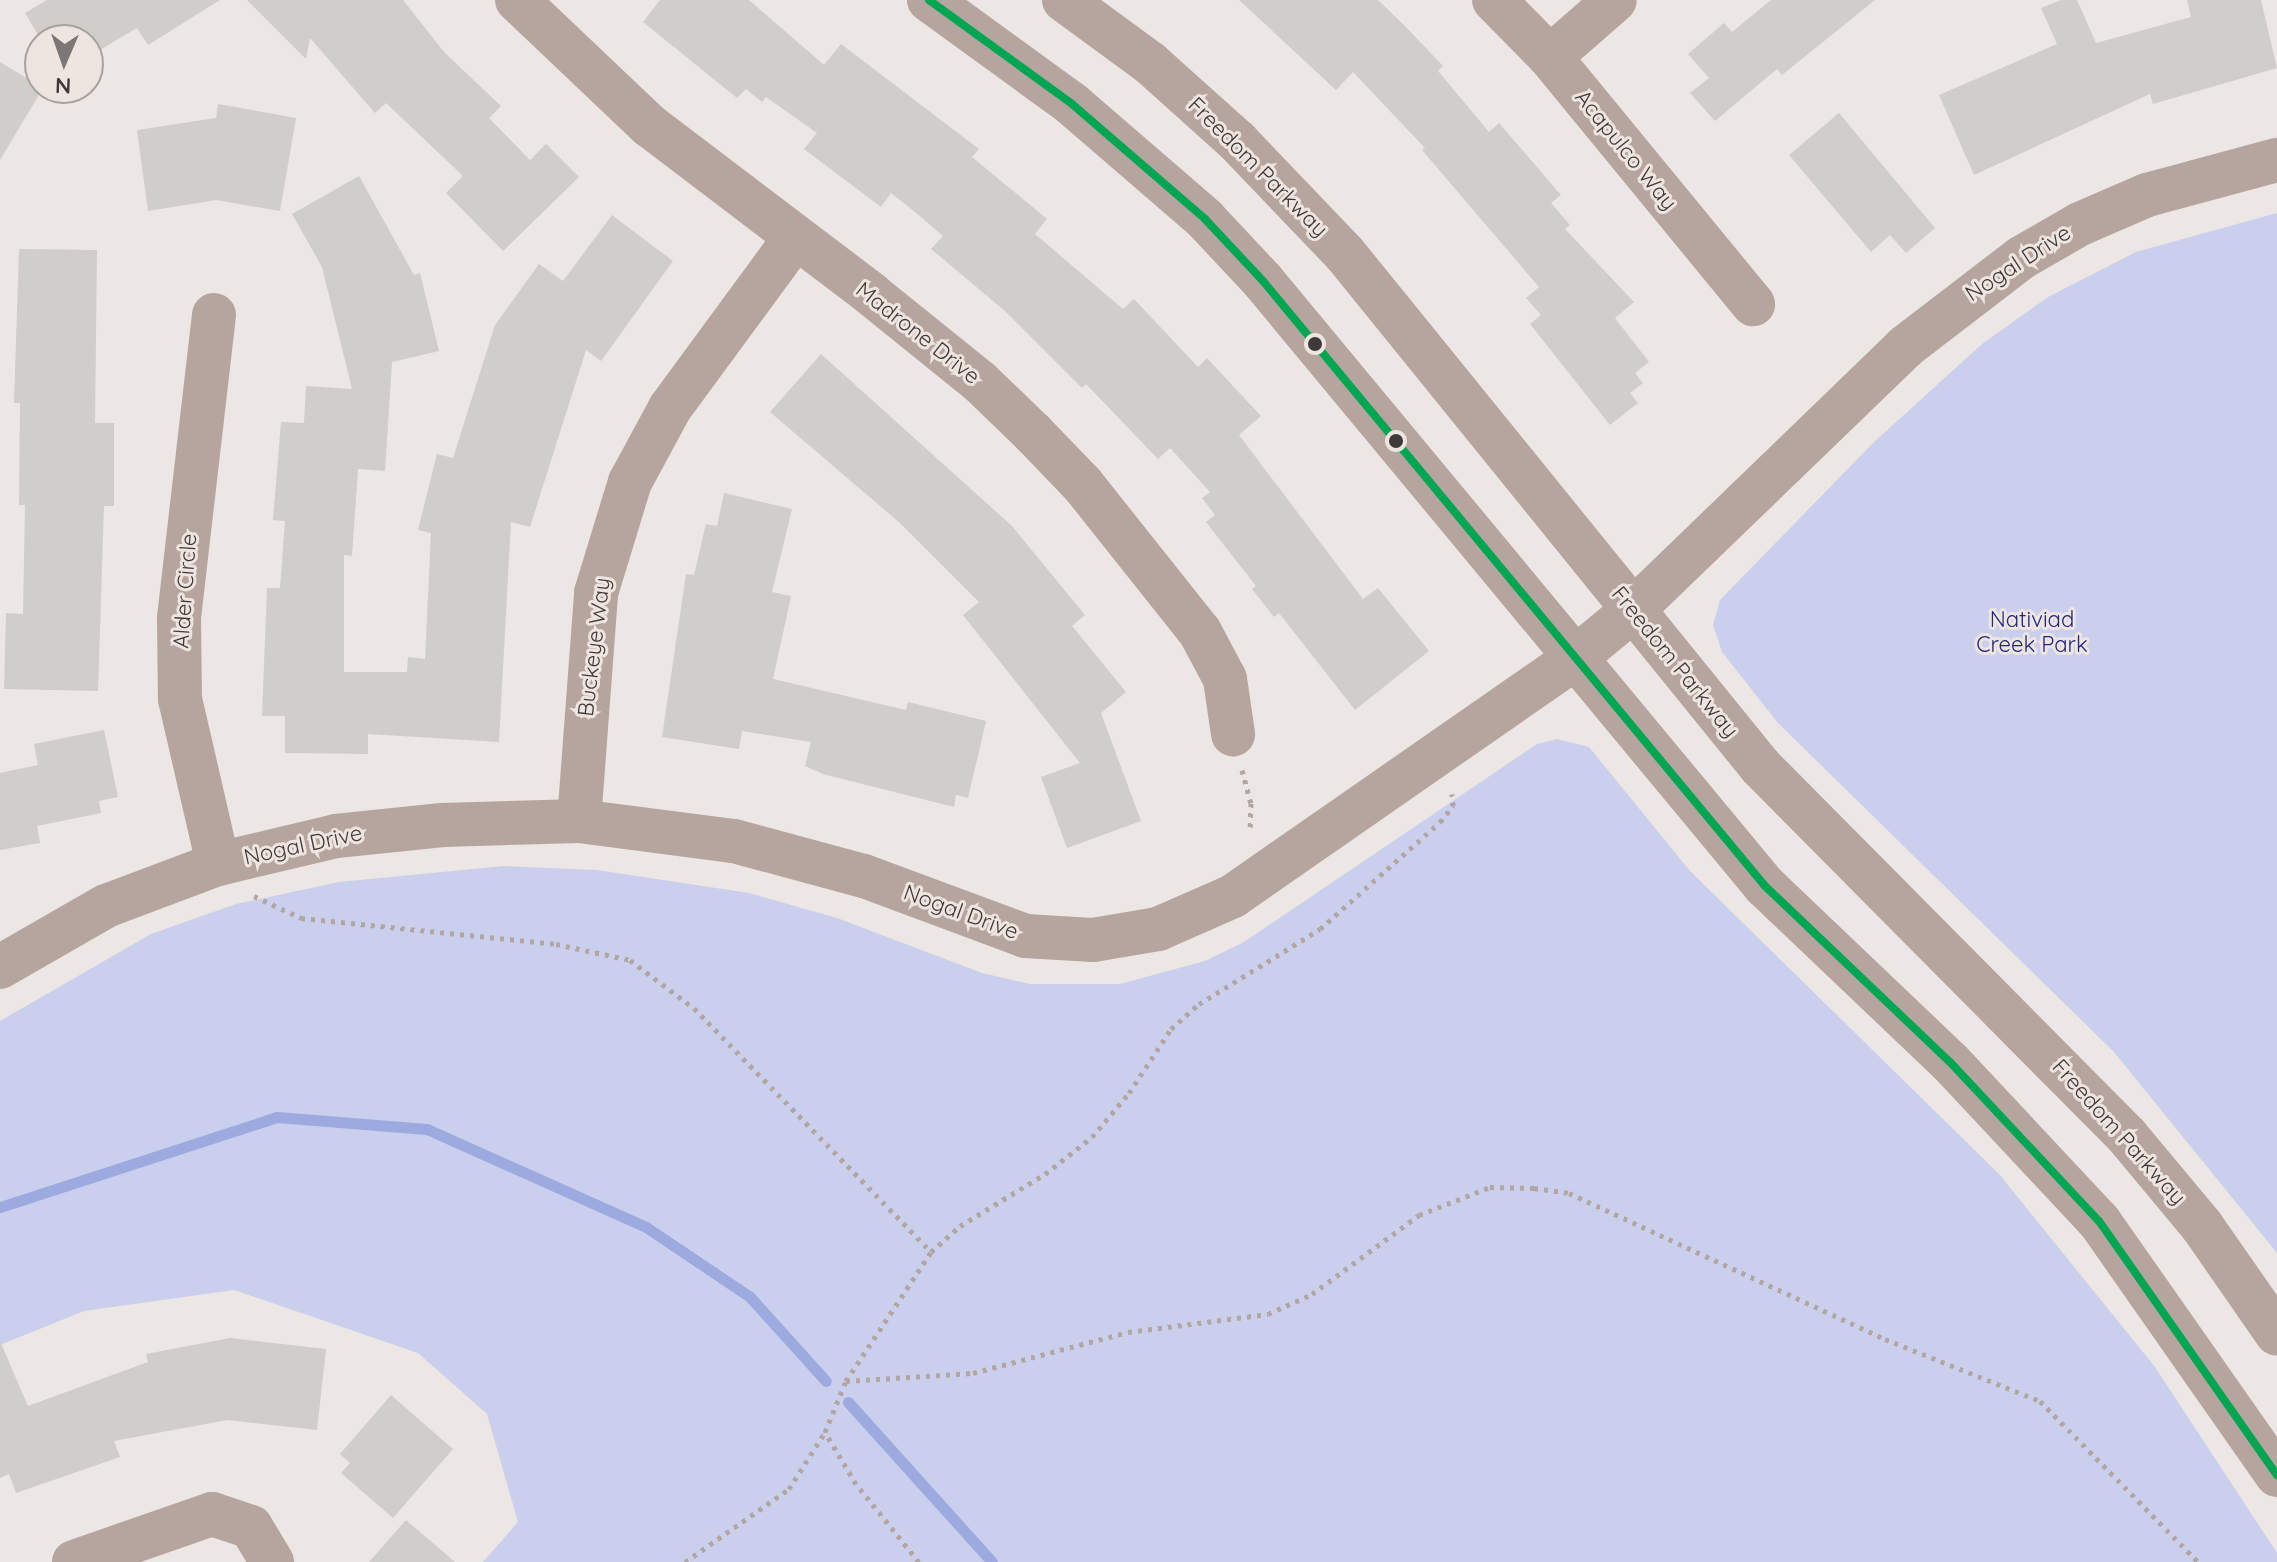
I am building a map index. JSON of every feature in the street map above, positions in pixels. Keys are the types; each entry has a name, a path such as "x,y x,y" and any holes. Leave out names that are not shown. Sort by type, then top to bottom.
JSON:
{"street":[{"name":"Madrone Drive","path":"517,0 650,126 980,382 1083,485 1200,632 1225,679 1233,734"},
{"path":"929,0 1072,104 1205,219 1316,343 1574,659 1765,886 1950,1062 2059,1174 2165,1311 2277,1475"},
{"name":"Freedom Parkway","path":"1064,0 1150,63 1237,141 1334,242 1447,374 1760,766 2127,1136 2202,1226 2277,1334"},
{"name":"Acapulco Way","path":"1494,0 1550,57 1753,304"},
{"path":"1550,57 1615,0"},
{"name":"Nogal Drive","path":"0,967 106,906 218,864 389,828 579,821 734,841 864,876 1025,936 1093,940 1158,929 1233,896 1574,659 1633,610 1905,347 1965,296 2080,224 2147,195 2277,160"},
{"name":"Buckeye Way","path":"579,821 596,593 630,482 670,408 794,239"},
{"name":"Alder Circle","path":"214,315 179,619 180,699 218,864"},
{"path":"74,1562 212,1514 240,1520 269,1554"}],"path":[{"path":"1233,734 1251,803 1250,832"},
{"path":"685,1562 789,1489 825,1432 846,1381 931,1252 960,1226 1045,1174 1092,1137 1129,1093 1171,1029 1199,1004 1320,929 1440,822 1453,806 1452,794"},
{"path":"218,864 252,895 301,918 556,944 630,960 694,1008 931,1252"},
{"path":"846,1381 973,1373 1128,1332 1268,1314 1312,1294 1431,1209 1490,1187 1534,1188 1569,1193 1885,1339 2040,1401 2198,1562"},
{"path":"825,1432 856,1484 919,1562"}],"green space":[{"name":"Nativiad Creek Park","path":"2277,213 2277,1253 2114,1052 1778,723 1722,652 1713,625 1720,600 1873,443 1982,344 2048,297 2136,252"},
{"path":"1557,739 1589,747 1690,871 1999,1174 2155,1367 2277,1553 2277,1562 483,1562 518,1522 487,1414 418,1353 234,1290 84,1311 0,1345 0,1021 151,934 236,904 339,882 504,866 597,870 749,893 837,918 982,973 1030,984 1120,984 1205,961 1244,942 1537,744"}],"building":[{"path":"47,0 220,0 148,45 137,28 104,48 104,24 32,24 25,13"},
{"path":"247,0 403,0 444,52 501,106 489,118 530,160 546,144 579,177 503,251 446,193 463,176 386,103 375,113 310,38 306,59"},
{"path":"660,0 749,0 824,65 841,44 979,149 972,157 1047,219 1035,234 1123,309 1134,299 1198,367 1207,358 1261,416 1239,435 1363,599 1378,588 1429,651 1355,710 1279,613 1274,617 1252,589 1256,586 1206,522 1215,515 1202,498 1210,492 1170,448 1158,459 1086,384 1082,388 1005,311 931,249 943,236 915,212 891,193 881,207 804,149 817,133 766,97 762,102 746,89 737,98 643,22"},
{"path":"1239,0 1378,0 1404,25 1443,66 1438,71 1489,132 1499,123 1561,195 1551,203 1570,225 1565,229 1634,302 1615,318 1649,362 1635,373 1643,383 1630,393 1638,403 1610,425 1530,324 1541,315 1526,298 1539,287 1422,150 1425,148 1353,72 1336,90"},
{"path":"1771,0 1875,0 1782,75 1777,69 1715,121 1690,93 1709,78 1688,54 1724,23 1732,32"},
{"path":"2061,0 2077,0 2096,43 2191,17 2187,0 2261,0 2277,68 2153,104 2150,94 1974,175 1939,95 2057,44 2041,8"},
{"path":"0,62 24,77 24,104 33,104 0,160"},
{"path":"218,104 296,118 280,211 216,200 148,211 137,130 216,118"},
{"path":"1839,113 1935,228 1906,253 1890,235 1871,252 1789,155"},
{"path":"359,176 414,275 420,273 439,351 392,362 385,471 358,469 352,556 344,555 344,672 407,672 408,657 425,659 431,533 418,530 437,454 453,458 495,325 539,264 563,281 612,215 673,261 601,361 586,350 530,527 511,522 499,742 368,734 368,754 285,753 285,716 262,716 267,588 280,588 285,521 273,520 281,422 304,423 306,386 352,389 322,267 292,214"},
{"path":"19,249 97,250 95,423 114,423 114,506 104,506 98,691 4,689 6,613 23,614 25,505 19,505 20,403 14,403"},
{"path":"821,354 1012,526 1085,615 1072,626 1126,692 1101,713 1141,821 1067,848 1041,777 1080,763 963,615 979,602 900,523 770,412"},
{"path":"724,493 792,509 772,592 791,596 773,679 906,710 908,702 986,721 968,798 956,795 954,807 823,774 805,766 811,742 742,731 739,749 662,737 686,574 694,575 706,524 717,526"},
{"path":"104,730 118,797 99,801 101,813 37,826 40,843 0,850 0,773 38,765 34,744"},
{"path":"230,1338 326,1349 317,1430 227,1420 114,1441 120,1457 16,1493 9,1474 0,1478 0,1341 28,1406 148,1362 146,1354"},
{"path":"391,1395 453,1449 393,1518 341,1473 350,1463 340,1454"},
{"path":"406,1520 455,1562 369,1562"}],"waterway":[{"path":"0,1207 277,1117 427,1129 646,1227 750,1297 826,1381"},
{"path":"848,1402 992,1562"}],"transit line":[{"path":"929,0 1072,104 1205,219 1263,281 1765,886 1950,1062 2099,1221 2277,1475"}]}
